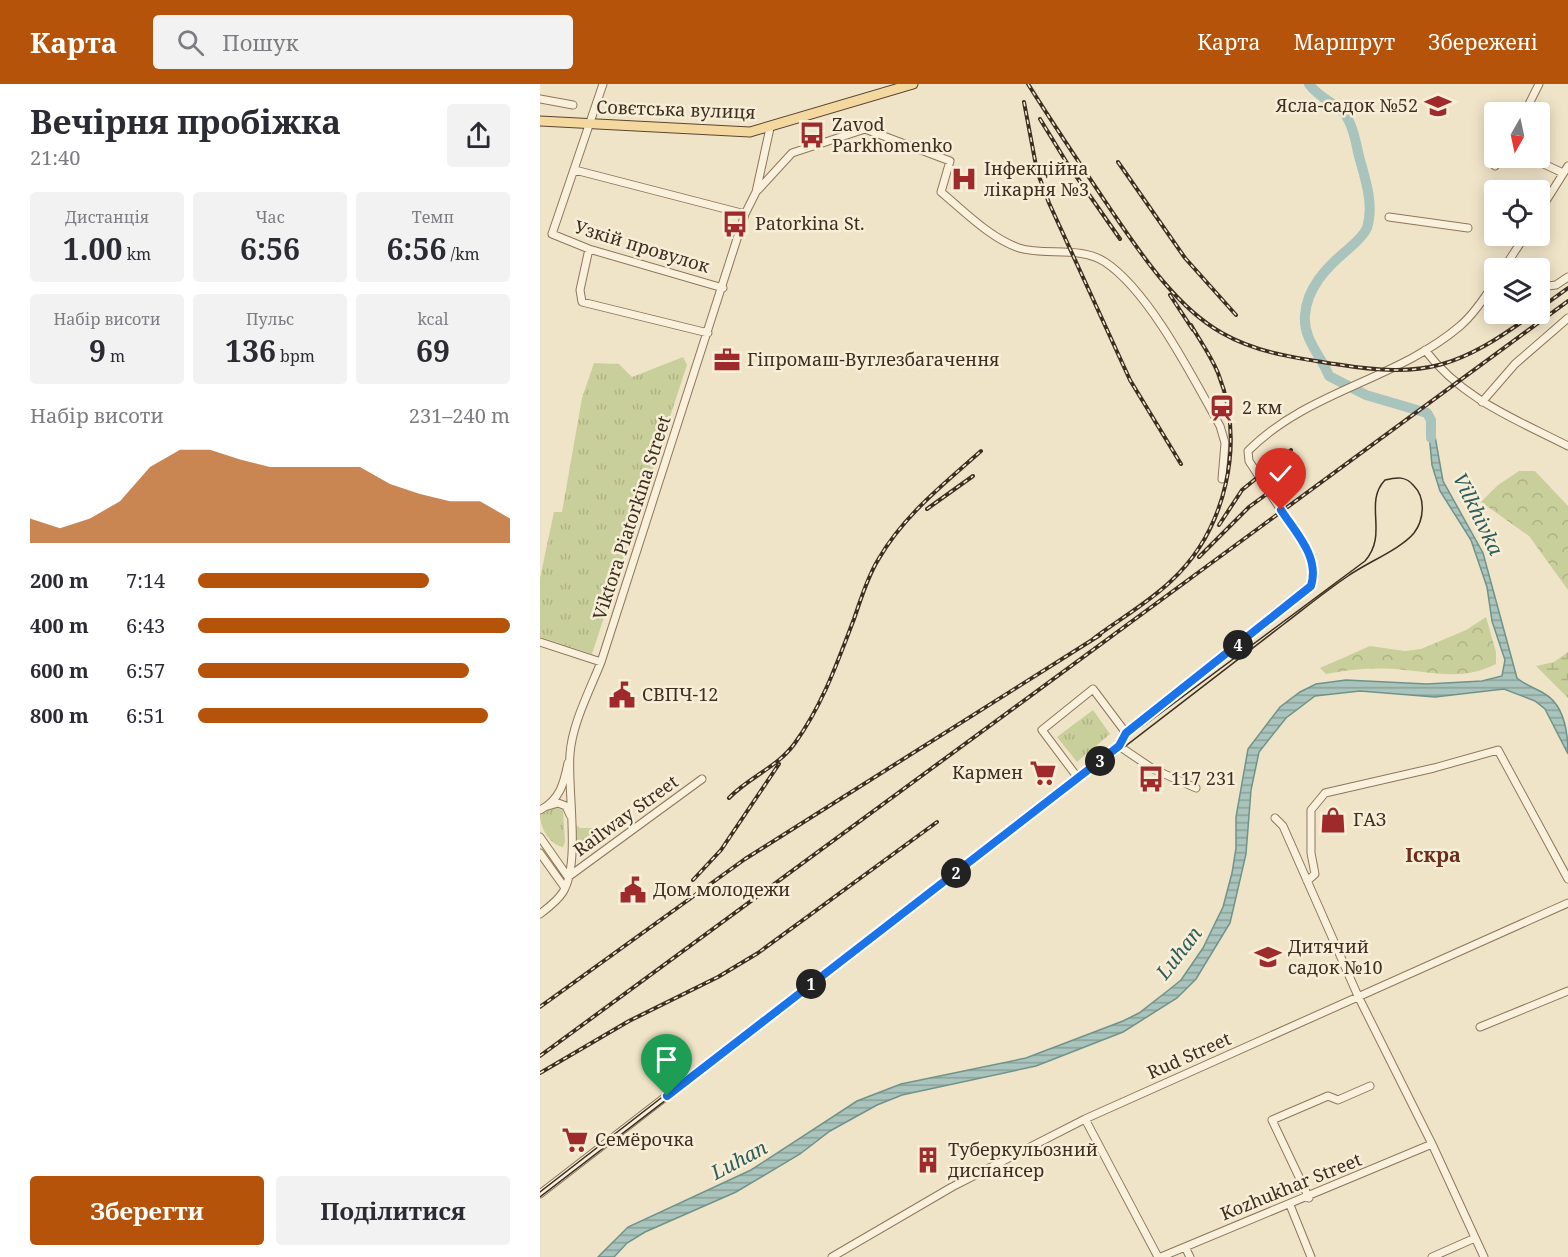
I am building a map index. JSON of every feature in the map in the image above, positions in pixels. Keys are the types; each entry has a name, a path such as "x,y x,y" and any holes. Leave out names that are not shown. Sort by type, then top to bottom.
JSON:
{"main road":[{"name":"Совєтська вулиця","path":"540,121 750,132 914,84"}],"street":[{"path":"603,84 575,170 745,214"},
{"path":"1530,102 1539,84"},
{"path":"540,99 573,105"},
{"name":"Viktora Piatorkina Street","path":"540,914 565,888 568,877 571,817 570,754 576,728 601,662 745,214 756,192 770,128"},
{"path":"756,192 792,153 865,129 950,161 941,192 981,225 1019,248 1078,254 1104,261 1146,303 1220,426 1225,443 1222,479"},
{"path":"1550,194 1568,166"},
{"path":"1550,167 1563,173"},
{"name":"Узкій провулок","path":"575,170 552,234 589,249 723,288"},
{"path":"1389,217 1468,228"},
{"path":"589,249 580,290 582,302 708,333"},
{"path":"1550,286 1556,285 1568,277"},
{"path":"540,1194 1119,746 1126,733 1311,586 1314,576 1311,556 1249,462 1248,451 1290,417 1425,350 1460,327 1484,299"},
{"path":"1482,402 1515,364 1568,318"},
{"path":"1425,350 1437,366 1466,392 1568,446"},
{"path":"540,642 601,662"},
{"path":"1078,778 1042,730 1093,689 1126,733"},
{"path":"1119,746 1152,769 1196,788"},
{"path":"1307,881 1315,874 1311,853 1311,810 1325,793 1434,768 1498,750 1568,879"},
{"path":"543,808 564,786 570,754"},
{"name":"Railway Street","path":"568,877 702,779"},
{"path":"543,808 558,803 566,806 571,817"},
{"path":"1275,818 1283,826 1358,996 1432,1144 1484,1257"},
{"path":"540,837 568,877"},
{"path":"540,853 565,888"},
{"name":"Rud Street","path":"832,1257 952,1186 1085,1119 1568,903"},
{"path":"1480,1027 1568,991"},
{"path":"1309,1198 1272,1119 1328,1096 1338,1100 1370,1086"},
{"path":"1085,1119 1160,1257"},
{"name":"Kozhukhar Street","path":"1160,1257 1309,1198 1432,1144"},
{"path":"1290,1205 1311,1257"},
{"path":"1432,1257 1475,1238"},
{"path":"1185,1247 1190,1257"}],"green space":[{"path":"683,357 687,365 592,654 540,637 540,578 554,512 562,512 582,398 594,363 619,364 632,377"},
{"path":"1519,471 1535,471 1568,506 1568,590 1529,536 1481,502 1498,485"},
{"path":"1486,617 1496,652 1496,664 1485,669 1462,674 1375,669 1326,674 1320,668 1370,646 1405,651 1421,649 1466,630"},
{"path":"1568,652 1568,698 1536,666 1554,662"},
{"path":"1093,710 1110,734 1077,762 1057,737"},
{"path":"555,807 563,810 565,842 563,847 550,839 540,820 540,815"},
{"path":"575,824 580,828 593,828 599,832 597,847 581,858 577,856"}],"water":[{"path":"1428,423 1433,425 1443,481 1483,553 1517,678 1545,694 1557,705 1566,729 1568,754 1545,709 1535,701 1504,689 1435,697 1360,691 1315,696 1286,718 1259,752 1251,790 1246,854 1230,923 1196,979 1177,998 1123,1032 1036,1066 902,1095 877,1105 830,1131 800,1154 736,1192 645,1232 627,1243 614,1257 598,1257 628,1227 751,1170 857,1101 901,1084 1026,1058 1123,1021 1139,1013 1170,989 1181,980 1203,948 1223,907 1236,848 1236,817 1248,749 1280,707 1300,692 1316,684 1346,680 1427,684 1482,681 1502,676 1505,660 1492,621 1487,587 1471,540 1440,491 1432,465"}],"waterway":[{"name":"Vilkhivka","path":"1309,84 1340,109 1350,124 1367,185 1370,211 1367,228 1363,235 1331,264 1309,296 1305,315 1307,332 1329,376 1366,395 1427,413 1431,420 1431,438"}],"tram line":[{"path":"540,1192 1076,776 1365,561 1372,551 1375,540 1375,509 1379,489 1385,480 1393,478 1404,479 1414,486 1422,503 1422,516 1414,533 1408,539 1355,571 1324,594 540,1197"}],"railway":[{"path":"1028,84 1113,213 1161,279 1190,309 1235,340 1277,354 1320,362 1394,370 1419,369 1462,357 1519,324"},
{"path":"1024,102 1037,171 1049,203 1130,380 1181,464"},
{"path":"1040,119 1067,163 1120,239"},
{"path":"1118,162 1185,258 1236,315"},
{"path":"1550,301 1568,288"},
{"path":"1170,295 1193,330"},
{"path":"540,1056 1568,301"},
{"path":"1093,639 1162,589 1190,560 1205,537 1226,484 1230,456 1230,428 1226,400 1218,373 1191,325"},
{"path":"1219,525 1242,490 1291,450"},
{"path":"729,798 780,759 795,743 829,683 867,581 888,544 912,514 981,451"},
{"path":"927,509 973,476"},
{"path":"1199,557 1249,507 1279,485"},
{"path":"540,1007 745,859 1100,635"},
{"path":"693,880 721,850 779,764"},
{"path":"540,1073 629,1021 718,977 758,953 937,822"}],"place":[{"name":"Ясла-садок №52","path":"1438,106"},
{"name":"Zavod Parkhomenko","path":"812,135"},
{"name":"Інфекційна лікарня №3","path":"964,179"},
{"name":"Patorkina St.","path":"735,224"},
{"name":"Гіпромаш-Вуглезбагачення","path":"727,360"},
{"name":"2 км","path":"1222,408"},
{"name":"СВПЧ-12","path":"622,695"},
{"name":"Кармен","path":"1043,773"},
{"name":"117 231","path":"1151,779"},
{"name":"ГАЗ","path":"1333,820"},
{"name":"Дом молодежи","path":"633,890"},
{"name":"Дитячий садок №10","path":"1268,957"},
{"name":"Семёрочка","path":"575,1140"},
{"name":"Туберкульозний диспансер","path":"928,1160"}],"district":[{"name":"Іскра","path":"1433,855"}],"route":[{"path":"667,1096 1119,746 1126,733 1300,597 1311,586 1314,567 1311,556 1281,510"}],"water label":[{"name":"Luhan","path":"1179,953"},
{"name":"Luhan","path":"739,1160"}]}
